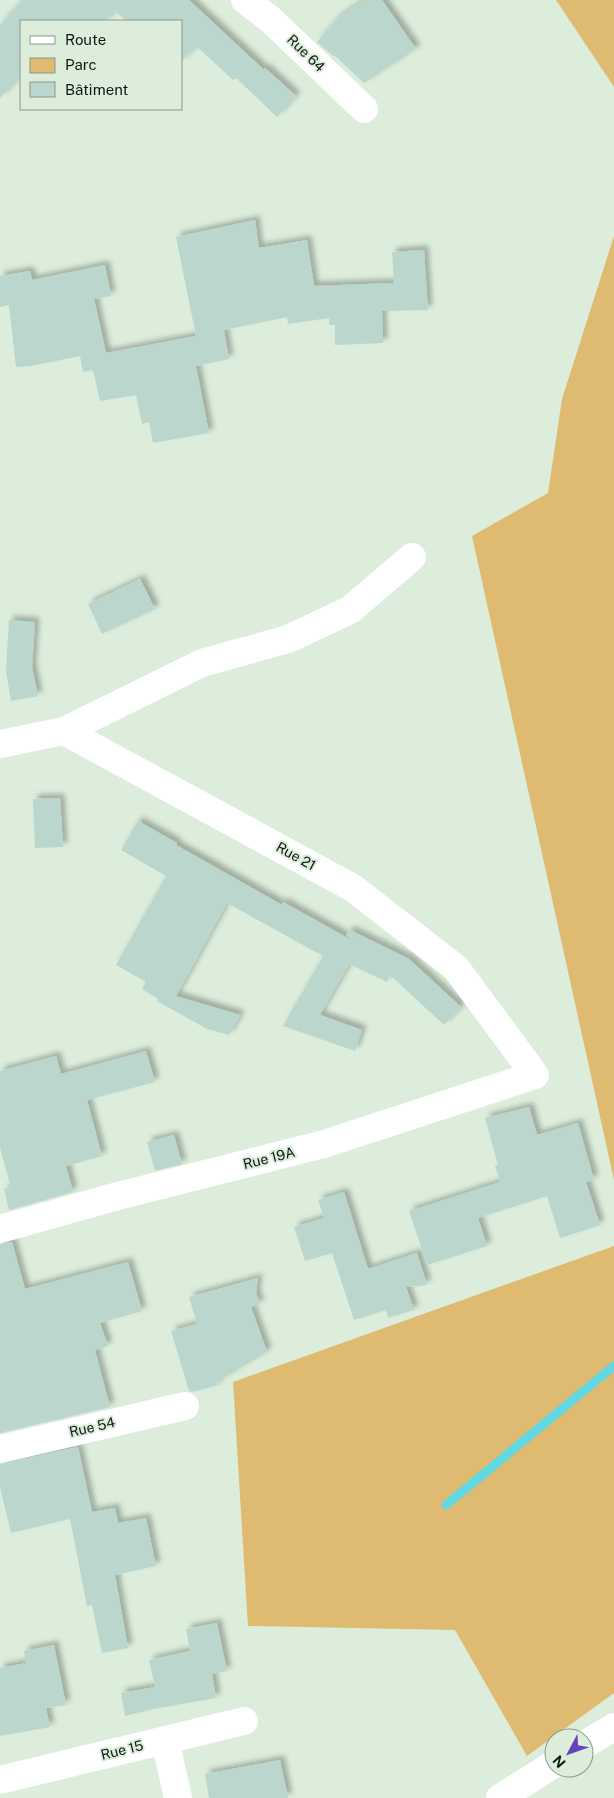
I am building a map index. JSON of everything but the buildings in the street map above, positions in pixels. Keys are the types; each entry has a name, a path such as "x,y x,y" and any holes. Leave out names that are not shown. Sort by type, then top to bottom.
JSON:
{"street":[{"name":"Rue 64","path":"245,0 271,20 364,108"},
{"path":"0,744 64,731 202,663 288,640 350,610 412,557"},
{"name":"Rue 21","path":"64,731 353,888 456,968 536,1075"},
{"name":"Rue 19A","path":"0,1229 114,1197 324,1144 536,1075"},
{"name":"Rue 54","path":"0,1449 185,1406"},
{"name":"Rue 15","path":"0,1780 244,1722"},
{"path":"594,1739 614,1727"},
{"path":"165,1740 178,1798"},
{"path":"500,1798 544,1770"}],"green space":[{"path":"556,0 614,0 614,87"},
{"path":"614,236 614,1180 472,536 548,493 562,399"},
{"path":"614,1246 614,1693 566,1728 544,1728 544,1744 527,1756 455,1630 248,1626 233,1382"}],"waterway":[{"path":"446,1505 614,1366"}]}
